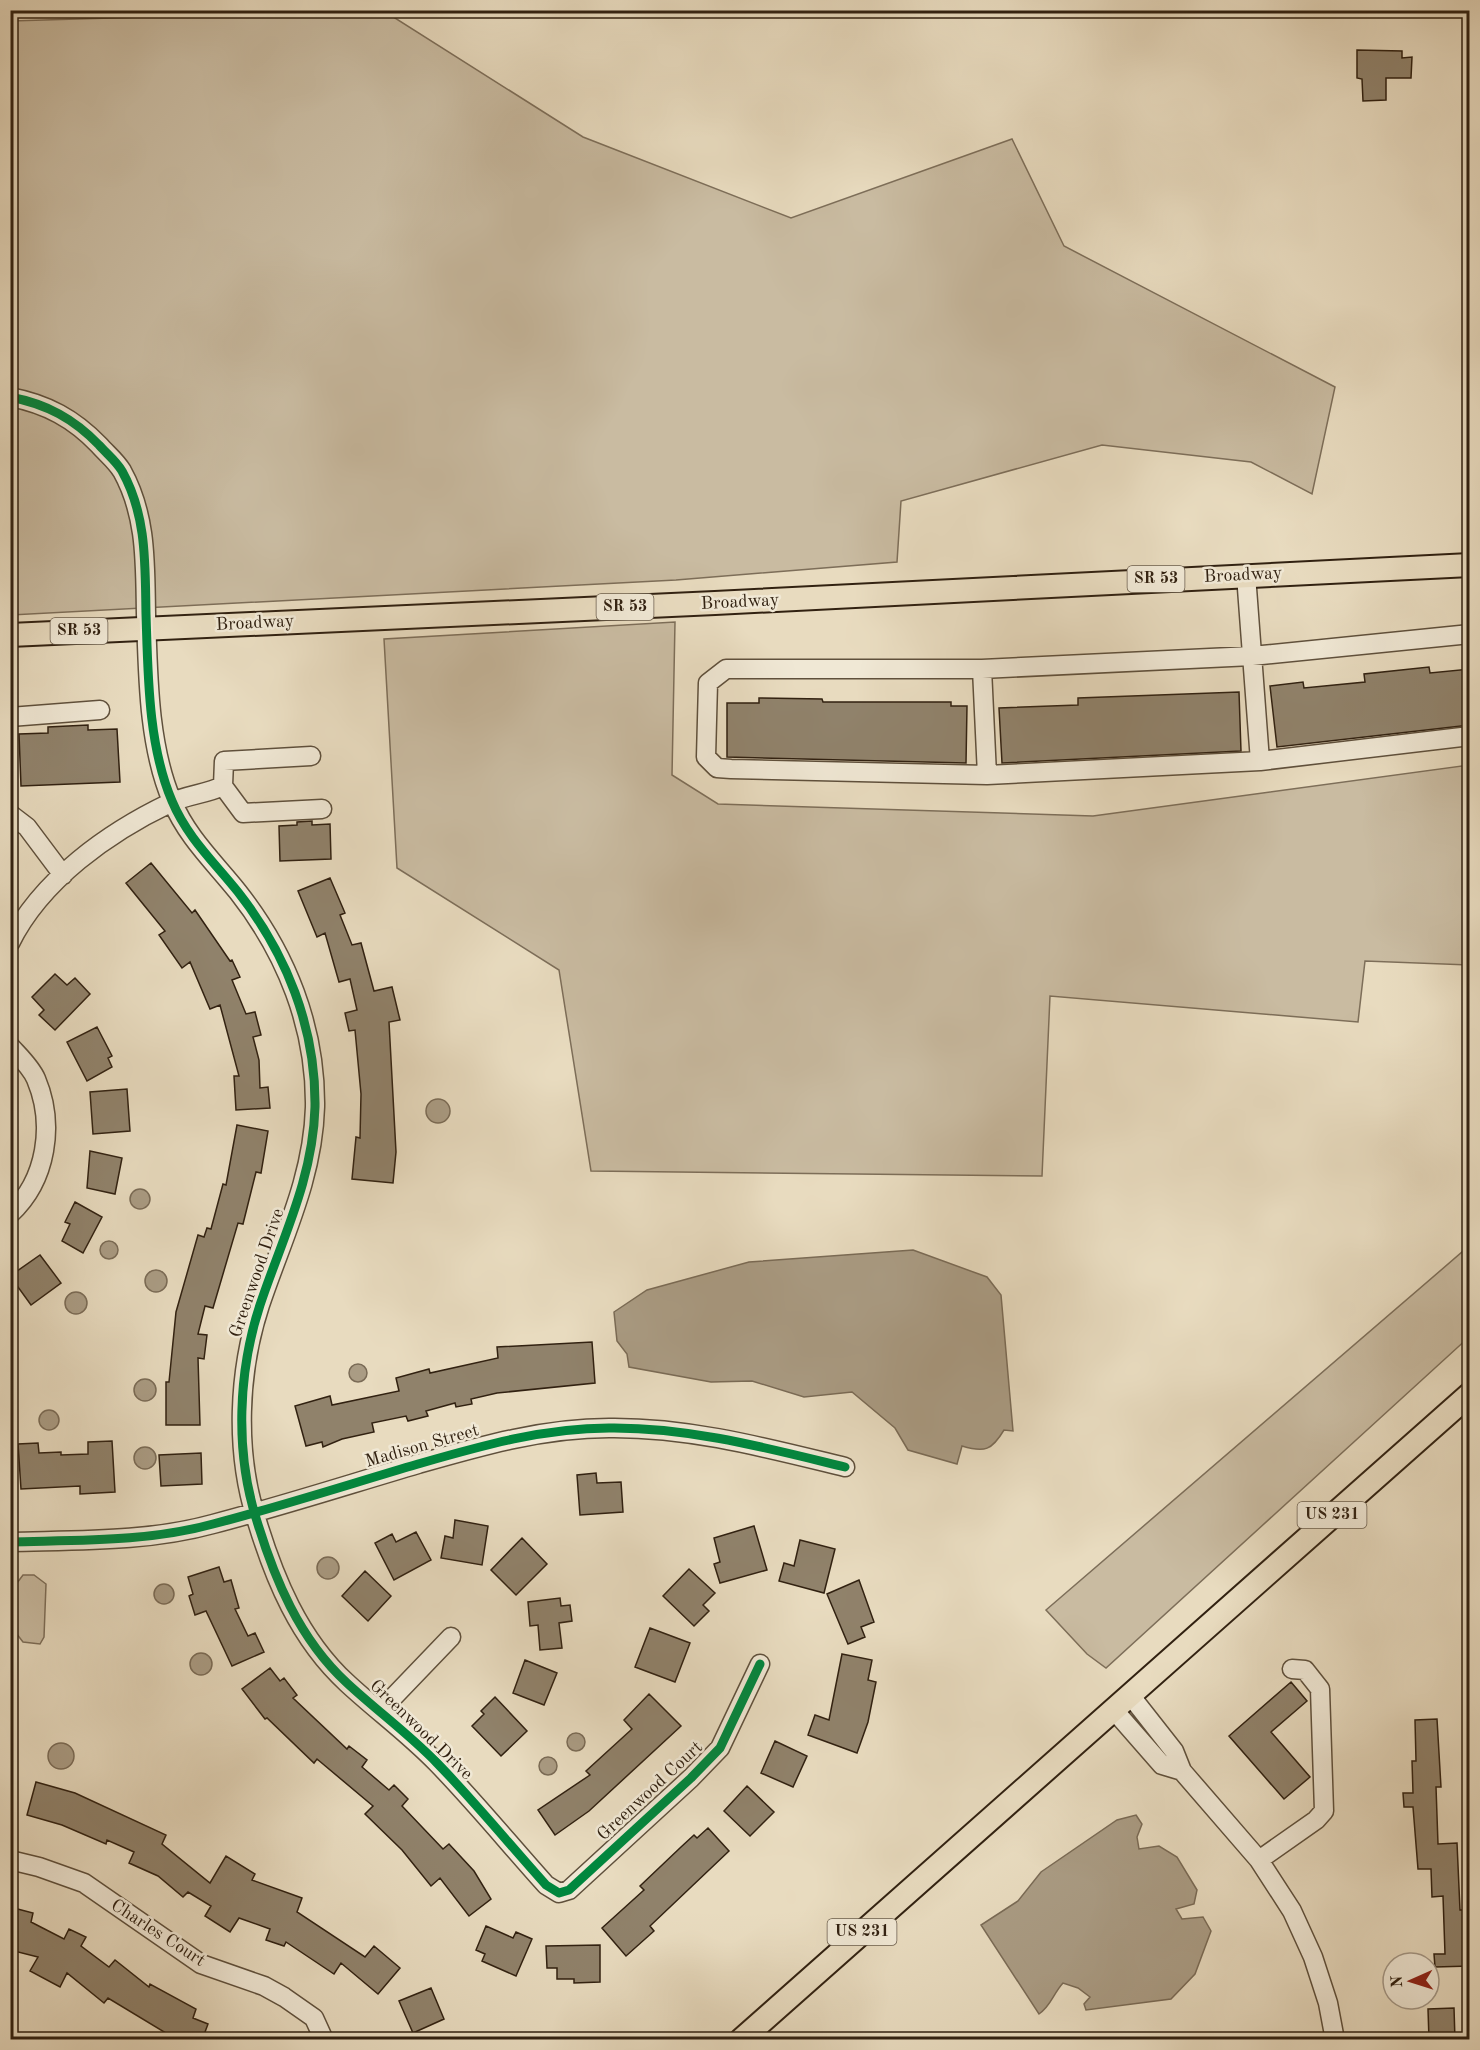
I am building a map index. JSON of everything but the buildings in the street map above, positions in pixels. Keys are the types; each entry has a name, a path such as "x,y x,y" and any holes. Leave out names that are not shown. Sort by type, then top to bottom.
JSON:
{"main road":[{"name":"Broadway","path":"10,635 716,603 1470,565"},
{"name":"US 231","path":"741,2040 1470,1394"}],"street":[{"name":"Greenwood Drive","path":"10,397 38,402 78,424 120,466 139,506 145,547 147,628 154,733 172,801 194,843 258,918 279,954 296,991 314,1073 311,1153 297,1207 260,1306 247,1352 242,1440 254,1513 279,1587 308,1636 344,1680 436,1762 546,1886 559,1893"},
{"path":"1246,575 1260,761"},
{"path":"1470,634 1252,656 982,669 726,669 708,683 706,757 717,768 731,769 987,775 1260,761 1470,736"},
{"path":"982,669 987,775"},
{"path":"10,717 100,710"},
{"path":"311,756 224,761 223,786 243,813 322,808"},
{"path":"11,941 37,904 63,875 109,837 172,801 223,786"},
{"path":"11,811 27,827 63,875"},
{"path":"10,1046 36,1077 47,1127 46,1146 41,1165 10,1214"},
{"name":"Madison Street","path":"10,1542 117,1540 211,1525 502,1440 588,1429 663,1429 751,1444 845,1467"},
{"path":"381,1711 451,1637"},
{"name":"Greenwood Court","path":"559,1893 569,1890 691,1778 720,1748 760,1664"},
{"path":"1259,1860 1316,1820 1324,1811 1320,1689 1305,1670 1292,1669"},
{"path":"1121,1702 1174,1751 1182,1771 1259,1860 1292,1911 1313,1957 1328,2003 1335,2040"},
{"name":"Charles Court","path":"10,1860 39,1867 84,1883 201,1964 264,1986 284,1997 314,2018 324,2040"}],"shaded area":[{"path":"384,11 583,137 791,218 1012,139 1064,246 1335,387 1312,494 1251,462 1102,445 901,501 897,562 676,580 11,615 10,21"},
{"path":"675,622 672,775 718,804 1093,816 1469,765 1469,965 1365,961 1358,1022 1050,996 1042,1176 591,1171 559,970 397,868 384,639"},
{"path":"438,1099 447,1102 450,1111 447,1120 438,1123 429,1120 426,1111 429,1102"},
{"path":"140,1189 147,1192 150,1199 147,1206 140,1209 133,1206 130,1199 133,1192"},
{"path":"105,1241 113,1241 118,1246 116,1257 105,1259 100,1254 100,1246"},
{"path":"1469,1246 1469,1337 1106,1668 1087,1654 1046,1610"},
{"path":"913,1250 987,1277 1001,1295 1013,1431 1004,1430 996,1442 987,1448 962,1446 957,1464 908,1450 895,1428 852,1392 804,1397 752,1381 711,1382 629,1367 627,1354 617,1341 614,1312 647,1290 749,1262"},
{"path":"156,1270 164,1273 167,1281 164,1289 156,1292 148,1289 145,1281 148,1273"},
{"path":"76,1292 84,1295 87,1303 84,1311 76,1314 68,1311 65,1303 68,1295"},
{"path":"358,1364 364,1367 367,1373 364,1379 358,1382 352,1379 349,1373 352,1367"},
{"path":"141,1379 149,1379 156,1386 156,1394 149,1401 141,1401 134,1394 134,1386"},
{"path":"49,1410 56,1413 59,1420 56,1427 49,1430 42,1427 39,1420 42,1413"},
{"path":"145,1447 153,1450 156,1458 153,1466 145,1469 137,1466 134,1458 137,1450"},
{"path":"328,1557 336,1560 339,1568 336,1576 328,1579 320,1576 317,1568 320,1560"},
{"path":"23,1575 34,1575 46,1584 44,1637 40,1644 23,1642 16,1633 11,1591"},
{"path":"164,1584 171,1587 174,1594 171,1601 164,1604 157,1601 154,1594 157,1587"},
{"path":"201,1653 209,1656 212,1664 209,1672 201,1675 193,1672 190,1664 193,1656"},
{"path":"572,1733 580,1733 585,1738 583,1749 572,1751 567,1746 567,1738"},
{"path":"61,1743 70,1747 74,1756 70,1765 61,1769 52,1765 48,1756 52,1747"},
{"path":"544,1757 552,1757 557,1762 555,1773 544,1775 539,1770 539,1762"},
{"path":"1136,1815 1142,1824 1137,1837 1139,1849 1159,1846 1177,1857 1197,1890 1194,1904 1176,1909 1182,1919 1203,1917 1211,1931 1195,1974 1171,1999 1086,2010 1084,2004 1090,1997 1078,1988 1063,1983 1039,2014 981,1925 1018,1901 1041,1872 1117,1820"}],"cycle path":[{"path":"10,397 48,408 70,420 90,436 122,471 136,505 143,541 151,709 158,757 164,779 185,826 238,892 270,940 284,966 304,1020 314,1077 315,1107 309,1159 303,1184 253,1331 247,1357 242,1412 245,1466 256,1518 280,1585 302,1627 330,1666 426,1752 546,1885 559,1893 569,1890 691,1778 720,1748 760,1664"},
{"path":"10,1542 113,1539 188,1530 489,1445 560,1431 609,1428 669,1431 728,1440 845,1467"}]}
